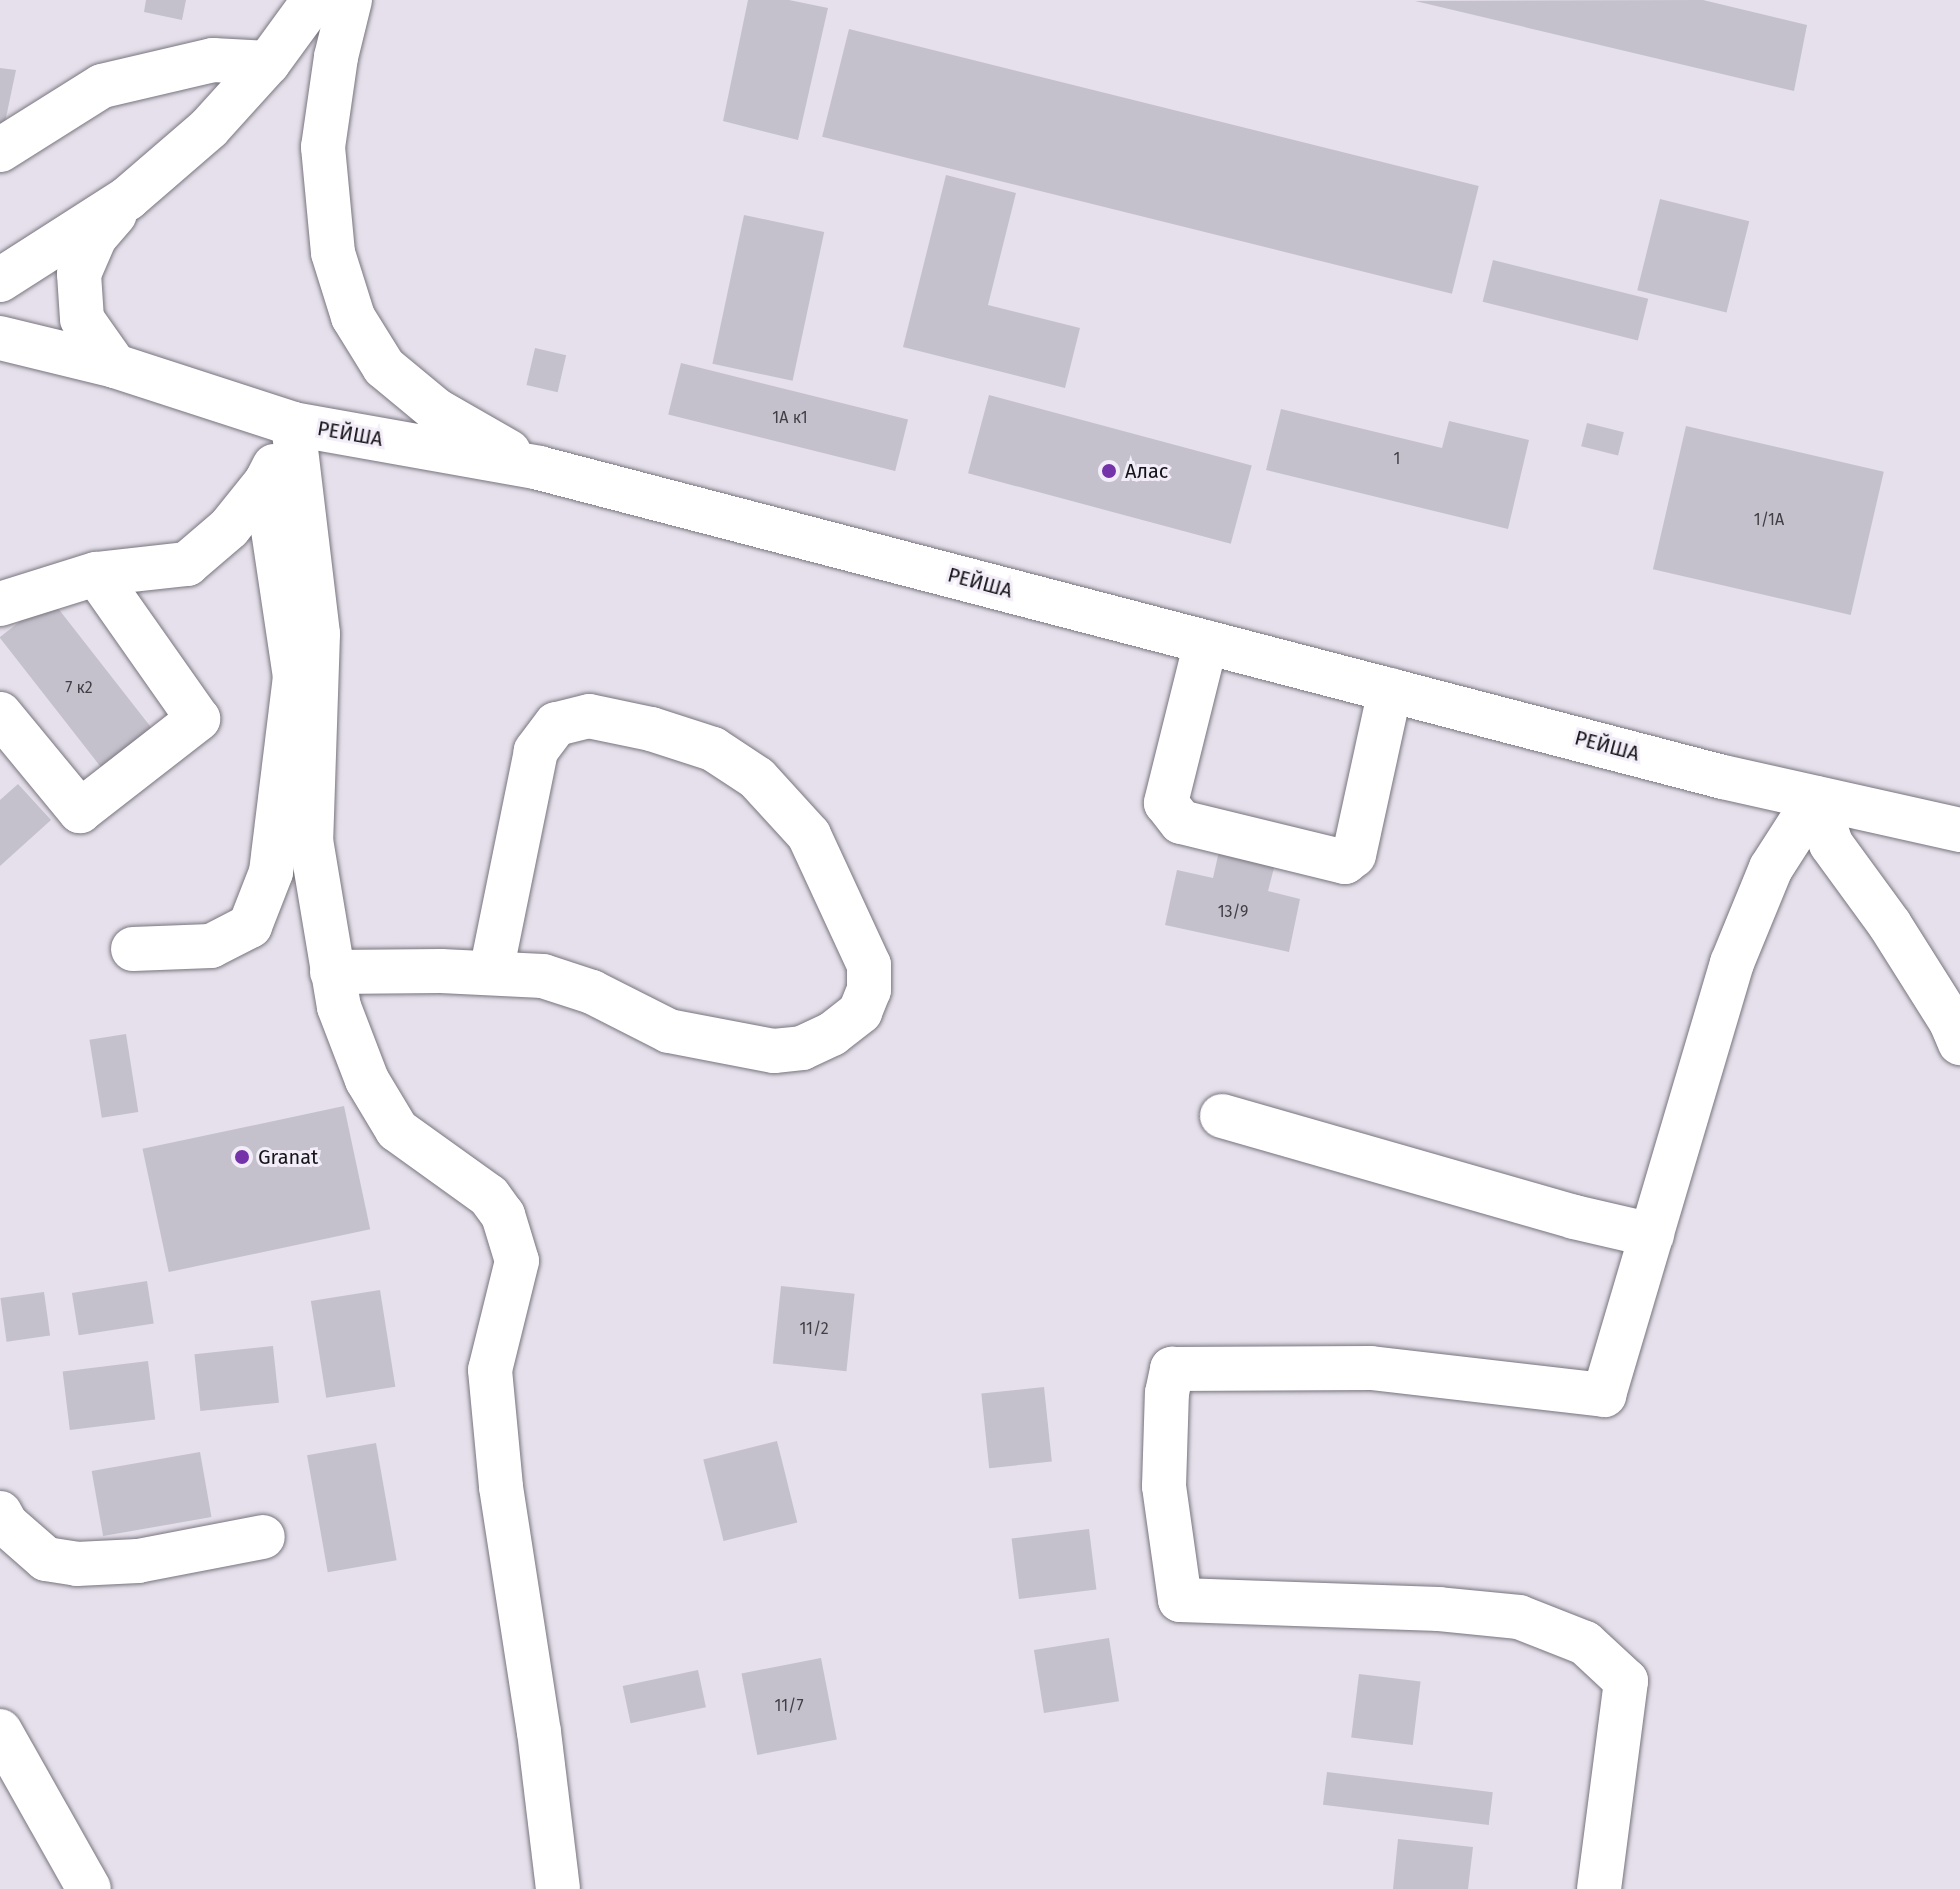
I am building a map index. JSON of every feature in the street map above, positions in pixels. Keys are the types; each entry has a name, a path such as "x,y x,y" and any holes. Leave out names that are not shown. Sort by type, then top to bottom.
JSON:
{"street":[{"path":"0,280 128,198 209,128 268,63 314,0"},
{"path":"350,0 336,57 323,147 333,253 353,317 384,367 436,410 539,468"},
{"path":"0,150 102,86 213,60 268,63"},
{"path":"115,366 82,319 79,274 95,237 128,198"},
{"name":"РЕЙША","path":"0,338 115,366 293,424 539,468 1390,690 1816,798 1960,830"},
{"path":"0,604 96,574 187,564 229,528 266,482 293,424"},
{"path":"293,424 318,634 311,840 339,1007 367,1080 397,1130 489,1196 503,1215 517,1261 490,1370 501,1487 539,1732 558,1889"},
{"path":"133,949 211,946 250,926 271,872 295,677 266,482"},
{"path":"0,714 80,811 198,719 96,574"},
{"path":"1206,642 1166,803 1181,822 1345,862 1354,855 1390,690"},
{"path":"332,972 491,972 543,976 592,992 669,1031 774,1051 802,1048 832,1034 860,1012 869,990 869,965 809,835 757,778 713,749 651,729 589,716 556,724 536,751 491,972"},
{"path":"1816,798 1831,844 1890,925 1951,1022 1960,1043"},
{"path":"1599,1889 1626,1681 1585,1643 1519,1617 1439,1609 1180,1600 1164,1486 1167,1393 1172,1369 1323,1367 1371,1368 1604,1395 1732,963 1771,868 1816,798"},
{"path":"1222,1116 1574,1217 1652,1235"},
{"path":"0,1513 6,1524 46,1559 77,1564 138,1561 263,1537"},
{"path":"0,1731 89,1889"}],"building":[{"path":"146,0 186,0 182,20 144,12"},
{"path":"748,0 789,0 828,8 798,140 723,121"},
{"path":"1703,0 1807,25 1794,91 1415,1"},
{"path":"849,29 1479,186 1452,294 822,137"},
{"path":"0,68 16,70 4,127 0,129"},
{"path":"946,175 1016,193 988,305 1080,328 1065,388 903,347"},
{"path":"1660,199 1749,221 1727,312 1637,290"},
{"path":"744,215 824,232 793,381 712,364"},
{"path":"1493,260 1648,299 1638,340 1483,302"},
{"path":"535,348 566,355 558,392 526,385"},
{"path":"681,363 908,420 895,471 668,414"},
{"path":"989,395 1252,465 1231,544 968,473"},
{"path":"1281,409 1442,448 1449,421 1529,440 1508,529 1266,470"},
{"path":"1587,423 1624,432 1618,455 1581,446"},
{"path":"1686,426 1884,472 1851,615 1653,569"},
{"path":"50,598 159,737 109,777 0,638"},
{"path":"18,784 51,820 0,866 0,800"},
{"path":"1219,851 1275,864 1268,891 1300,899 1289,952 1165,925 1177,870 1213,878"},
{"path":"126,1034 138,1112 102,1118 89,1040"},
{"path":"344,1106 370,1229 169,1272 143,1149"},
{"path":"147,1281 154,1323 79,1335 72,1293"},
{"path":"781,1286 855,1294 846,1371 773,1364"},
{"path":"380,1290 395,1387 326,1398 311,1301"},
{"path":"44,1292 50,1336 7,1342 0,1298"},
{"path":"273,1346 279,1403 200,1411 194,1354"},
{"path":"148,1361 155,1420 70,1430 63,1371"},
{"path":"1044,1387 1052,1462 989,1468 981,1394"},
{"path":"777,1441 797,1523 724,1541 703,1459"},
{"path":"376,1443 397,1560 328,1572 307,1455"},
{"path":"200,1452 211,1517 103,1536 92,1471"},
{"path":"1089,1529 1096,1590 1019,1599 1012,1539"},
{"path":"1109,1638 1119,1701 1044,1713 1034,1650"},
{"path":"821,1658 837,1739 757,1755 741,1673"},
{"path":"698,1670 706,1707 631,1723 623,1686"},
{"path":"1359,1674 1421,1682 1413,1745 1351,1738"},
{"path":"1327,1772 1493,1792 1489,1825 1323,1805"},
{"path":"1398,1839 1473,1847 1468,1889 1393,1889"}],"place":[{"name":"Алас","path":"1109,471"},
{"name":"Granat","path":"242,1157"}]}
